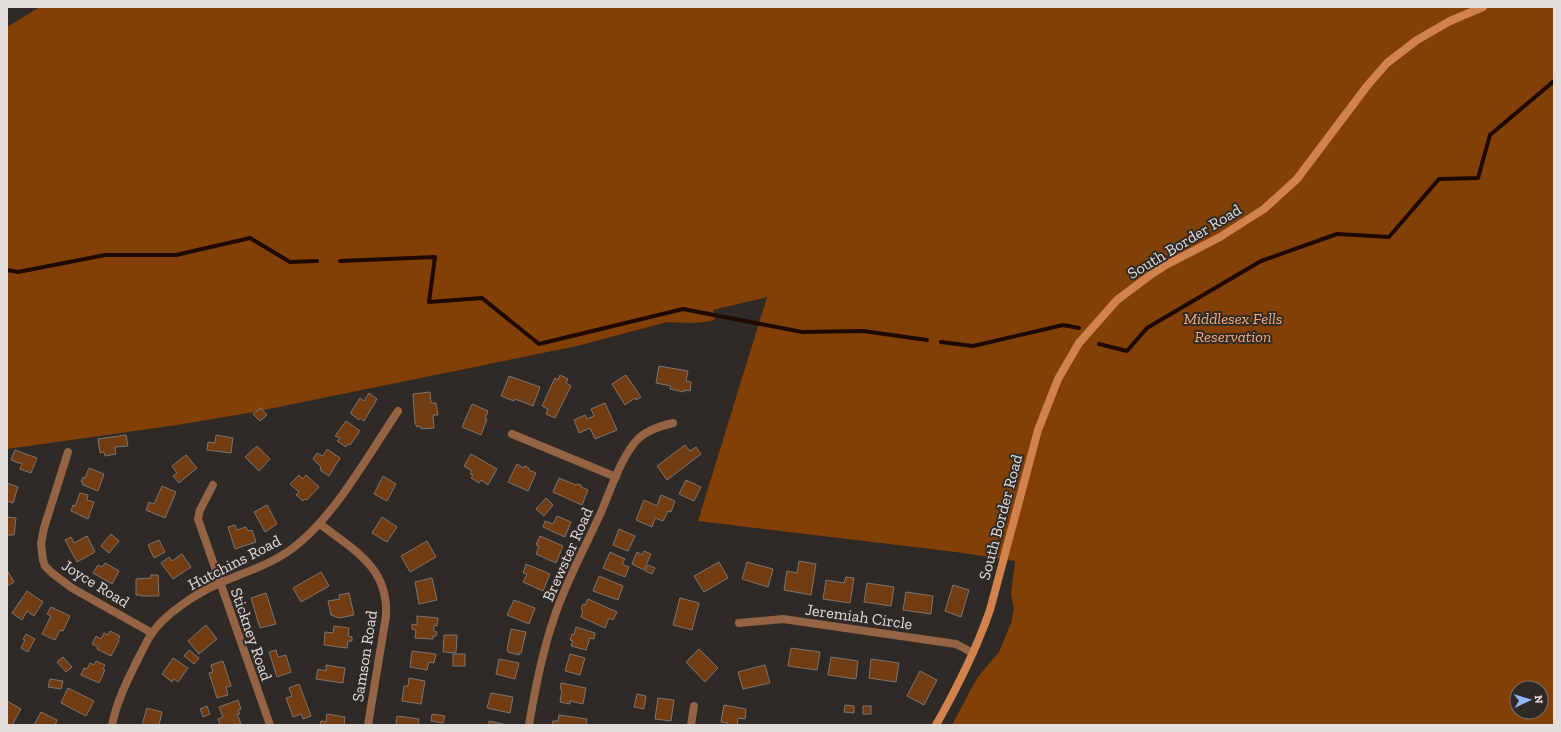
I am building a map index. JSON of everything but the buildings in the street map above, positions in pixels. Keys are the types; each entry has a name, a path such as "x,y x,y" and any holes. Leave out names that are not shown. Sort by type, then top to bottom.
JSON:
{"main road":[{"name":"South Border Road","path":"936,725 973,652 990,610 1038,430 1058,379 1079,344 1107,311 1138,284 1166,265 1220,237 1264,208 1297,179 1367,86 1387,63 1417,40 1450,21 1483,7"}],"street":[{"name":"Hutchins Road","path":"112,725 118,702 152,633 176,610 197,596 220,583 268,564 290,551 320,524 398,411"},
{"name":"Brewster Road","path":"529,725 541,658 554,617 616,477 630,450 638,439 646,432 673,423"},
{"path":"512,434 616,477"},
{"name":"Joyce Road","path":"68,452 43,532 42,551 45,566 72,588 152,633"},
{"name":"Stickney Road","path":"213,486 200,510 198,519 270,725"},
{"name":"Samson Road","path":"320,524 366,560 378,576 384,589 386,616 368,725"},
{"name":"Jeremiah Circle","path":"739,623 783,619 956,644 973,652"},
{"path":"691,725 694,706"}],"green space":[{"name":"Middlesex Fells Reservation","path":"40,7 1554,7 1554,725 952,725 977,678 999,652 1011,623 1014,609 1011,593 1015,561 956,552 698,521 767,297 713,310 715,314 714,320 691,323 667,322 577,346 254,412 177,425 7,449 7,27"}],"waterway":[{"path":"1099,344 1127,351 1147,328 1261,261 1337,234 1389,237 1439,179 1478,178 1490,135 1554,81"},
{"path":"7,270 18,272 105,255 176,255 250,238 290,262 317,261"},
{"path":"340,261 435,257 429,302 482,298 539,344 683,309 802,332 863,331 927,340"},
{"path":"941,342 973,346 1063,325 1079,328"}]}
